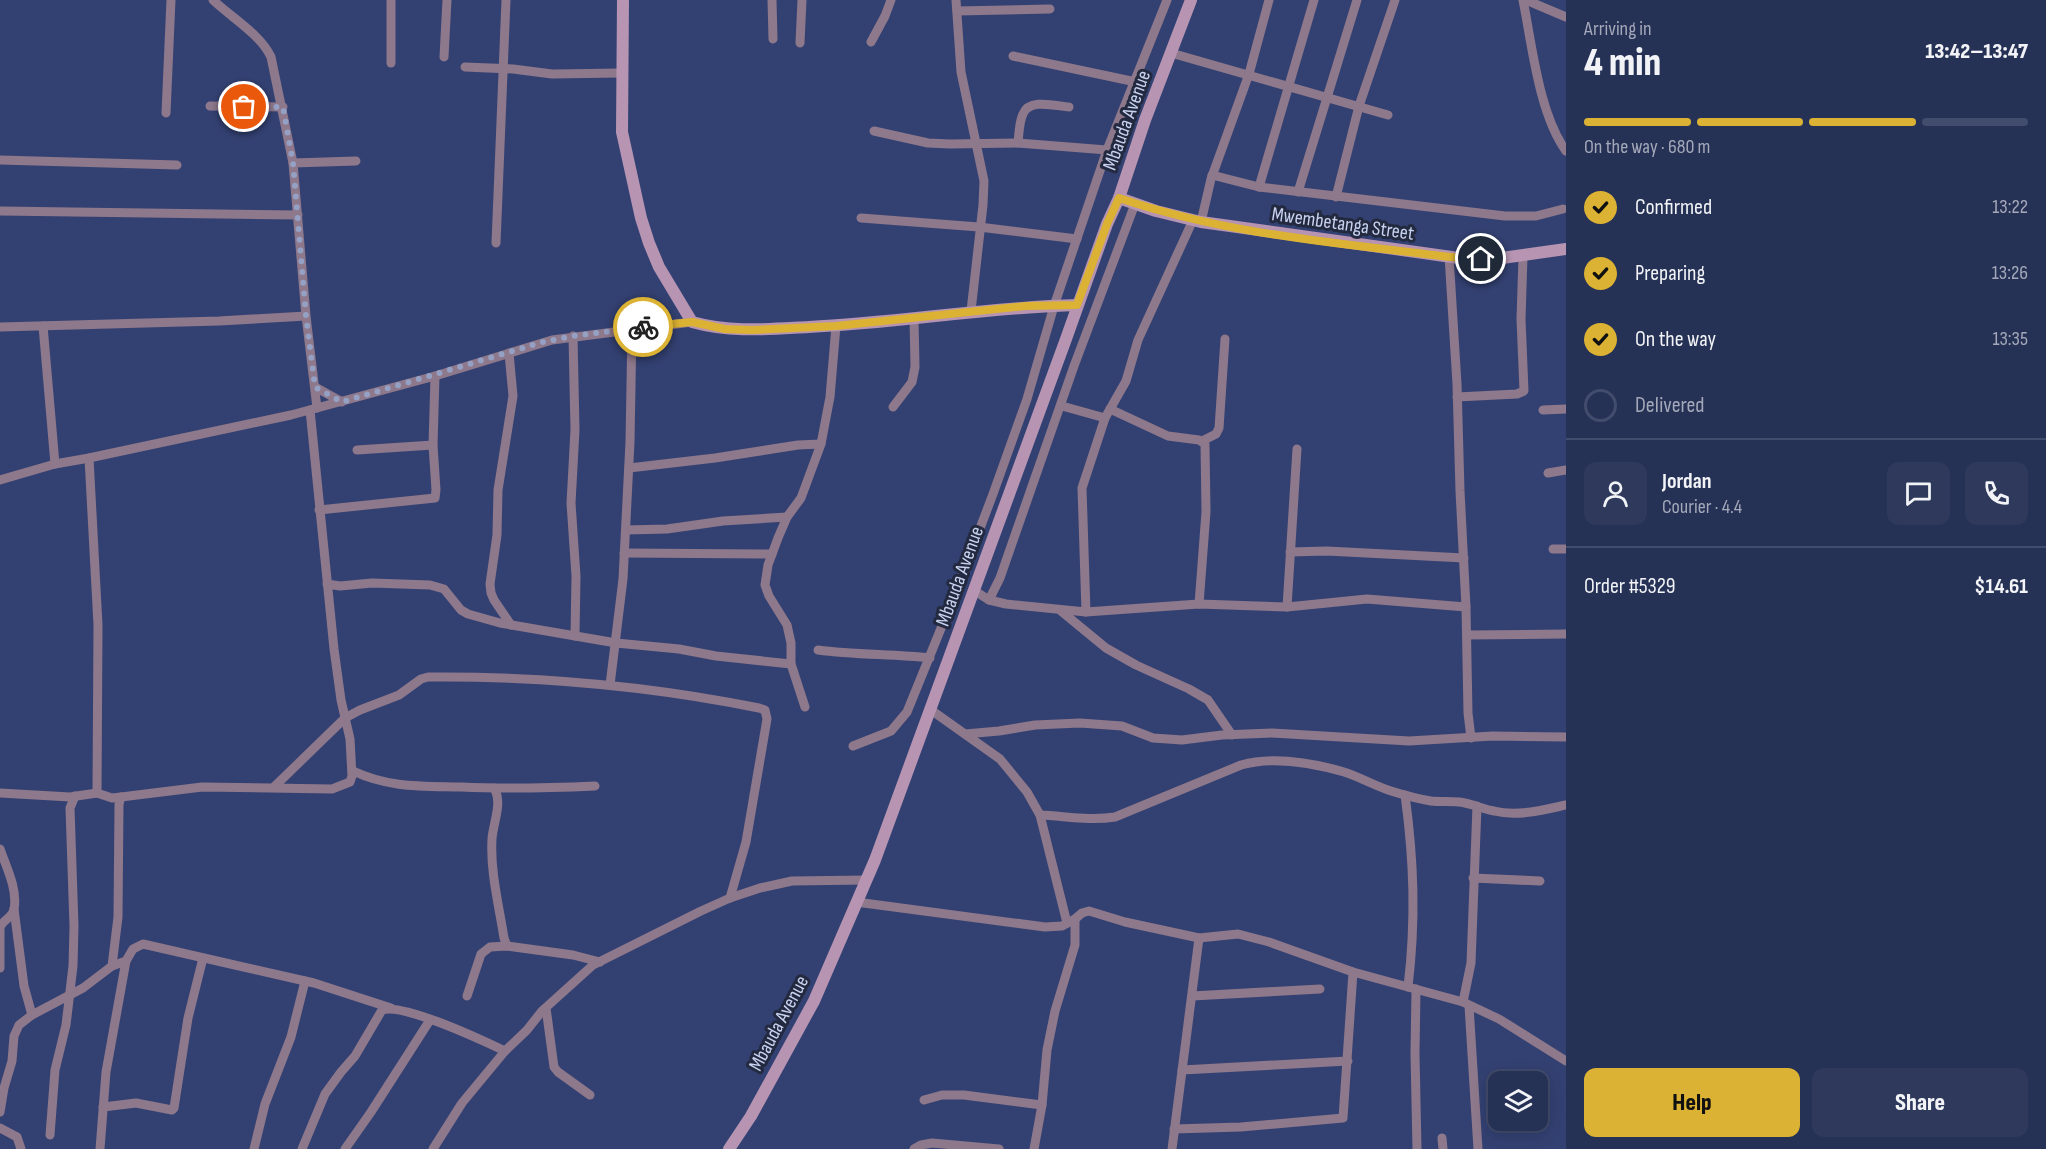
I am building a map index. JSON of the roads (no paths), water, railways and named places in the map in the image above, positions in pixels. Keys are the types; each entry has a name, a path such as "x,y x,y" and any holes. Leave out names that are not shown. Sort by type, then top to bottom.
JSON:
{"street":[{"path":"166,113 171,0"},
{"path":"0,793 75,796 97,793 112,798 202,788 332,789 350,782 353,771 350,739 334,649 327,584 320,510 314,409 315,387 306,316 293,163 283,107 267,48 213,0"},
{"path":"390,0 391,63"},
{"path":"444,57 447,0"},
{"path":"496,243 506,0"},
{"path":"623,0 622,132 641,218 659,267 692,322"},
{"path":"772,0 773,39"},
{"path":"800,43 802,0"},
{"path":"871,42 891,0"},
{"path":"956,0 961,72 984,181 971,311"},
{"path":"853,746 891,731 907,712 930,658 1027,399 1054,306 1107,150 1167,0"},
{"name":"Mbauda Avenue","path":"729,1149 751,1116 814,1001 866,880 932,710 1077,305 1119,198 1145,120 1191,0"},
{"path":"1086,612 1082,488 1107,413 1126,381 1138,340 1197,221 1249,74 1269,0"},
{"path":"1259,187 1314,0"},
{"path":"1298,192 1357,0"},
{"path":"1336,197 1359,106 1395,0"},
{"path":"1525,0 1566,17"},
{"path":"1525,0 1540,83 1552,126 1566,152"},
{"path":"957,11 1050,9"},
{"path":"1171,53 1388,115"},
{"path":"1013,56 1136,82"},
{"path":"465,68 503,68 552,74 621,73"},
{"path":"1018,143 1023,112 1029,107 1039,104 1069,107"},
{"path":"210,106 283,107"},
{"path":"874,131 928,142 1018,143 1107,150"},
{"path":"0,160 177,165"},
{"path":"293,163 356,161"},
{"path":"1212,175 1259,187 1505,216 1536,216 1563,209"},
{"name":"Mwembetanga Street","path":"1119,198 1197,221 1449,256 1495,259 1566,249"},
{"path":"989,600 1000,578 1062,406 1074,366 1135,204"},
{"path":"0,212 298,215"},
{"path":"861,218 980,227 1077,239"},
{"path":"1449,256 1464,558 1468,713 1471,738"},
{"path":"1457,397 1518,394 1524,391 1521,319 1523,256"},
{"path":"0,480 55,464 342,402 543,342 573,336 692,322 725,329 752,330 836,326 971,311 1077,305"},
{"path":"0,327 219,321 306,316"},
{"path":"893,407 912,382 915,367 914,318"},
{"path":"43,326 55,464"},
{"path":"805,707 791,664 791,643 787,626 765,585 772,554 787,517 801,498 821,444 830,397 836,326"},
{"path":"610,685 623,579 629,468 632,329"},
{"path":"573,336 575,430 571,503 576,576 575,636"},
{"path":"1062,406 1107,413 1168,436 1202,441 1216,434 1219,428 1225,339"},
{"path":"509,353 513,396 498,490 497,541 490,593 511,625"},
{"path":"320,510 435,498 433,445 435,376"},
{"path":"315,387 342,402"},
{"path":"1543,410 1566,409"},
{"path":"1199,604 1206,512 1206,452 1202,441"},
{"path":"629,468 798,445 821,444"},
{"path":"357,450 433,445"},
{"path":"1287,607 1297,449"},
{"path":"89,458 98,625 97,793"},
{"path":"1548,473 1566,470"},
{"path":"626,530 667,529 723,521 787,517"},
{"path":"1553,549 1566,549"},
{"path":"1290,552 1327,550 1464,558"},
{"path":"624,553 772,554"},
{"path":"327,584 340,586 372,583 442,588 468,614 511,625 616,643 791,664"},
{"path":"975,591 989,600 1006,604 1086,612 1199,604 1287,607 1366,599 1466,607"},
{"path":"1061,611 1106,648 1208,700 1232,735"},
{"path":"1467,635 1566,634"},
{"path":"818,650 930,658"},
{"path":"274,787 345,718 399,695 421,679 428,677 521,678 610,685 759,708 765,710 767,714 747,842 730,898"},
{"path":"932,710 1000,759 1027,792 1040,815 1071,921 1075,945 1055,1011 1047,1050 1042,1105 1034,1149"},
{"path":"965,734 1035,725 1080,723 1122,726 1153,738 1182,740 1272,733 1409,741 1493,736 1566,736"},
{"path":"1040,815 1073,816 1096,820 1115,817 1255,761 1289,762 1345,772 1405,795 1432,801 1459,802 1495,812 1544,810 1566,805"},
{"path":"353,771 380,782 403,786 522,789 596,786"},
{"path":"494,788 498,796 492,842 493,862 507,946"},
{"path":"1405,795 1413,880 1412,988 1418,1149"},
{"path":"50,1135 55,1070 66,1025 74,936 70,808 75,796"},
{"path":"112,966 118,917 119,804 121,797"},
{"path":"1478,806 1471,963 1466,1004 1478,1149"},
{"path":"0,849 10,880 24,986 32,1014"},
{"path":"1473,878 1540,881"},
{"path":"433,1149 462,1103 505,1050 593,965 730,898 760,888 792,882 866,880"},
{"path":"856,903 1045,927 1071,921 1089,911 1125,922 1199,938 1238,934 1269,942 1353,972 1466,1004 1499,1019 1566,1061"},
{"path":"0,968 0,928 3,922 12,916 14,909"},
{"path":"1172,1149 1199,938"},
{"path":"100,1149 106,1072 126,961 133,949 144,944 305,981 430,1020 505,1050"},
{"path":"467,996 484,950 495,945 573,955 600,962"},
{"path":"103,1107 136,1103 172,1110 174,1108 188,1018 203,958"},
{"path":"0,1112 12,1061 16,1030 32,1014 69,997 112,966 126,961"},
{"path":"1174,1129 1341,1120 1345,1116 1353,972"},
{"path":"254,1149 265,1104 291,1037 305,981"},
{"path":"1192,996 1320,989"},
{"path":"302,1149 325,1094 355,1056 382,1010 391,1008"},
{"path":"546,1008 554,1067 590,1095"},
{"path":"345,1149 430,1020"},
{"path":"1182,1070 1348,1061"},
{"path":"924,1100 942,1095 964,1095 1042,1105"},
{"path":"0,1128 17,1137 21,1149"},
{"path":"1442,1138 1443,1149"},
{"path":"914,1149 932,1143 999,1149"}]}
